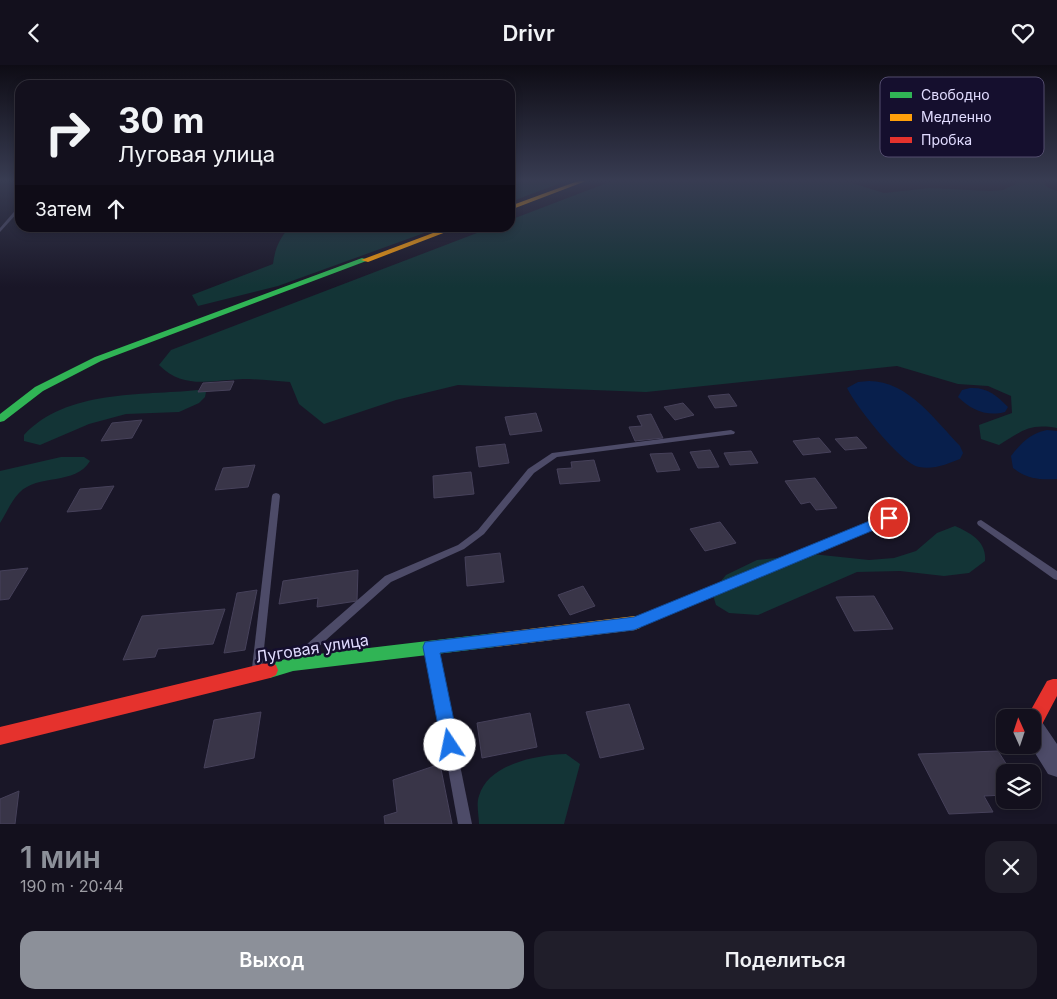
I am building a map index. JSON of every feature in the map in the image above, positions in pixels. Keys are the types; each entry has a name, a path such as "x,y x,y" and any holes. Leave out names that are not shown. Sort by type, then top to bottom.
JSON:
{"street":[{"path":"0,419 44,387 78,368 113,353 442,232"},
{"name":"Луговая улица","path":"0,736 293,664 634,623"},
{"path":"1041,710 1054,687 1057,687"},
{"path":"1041,740 1057,765"}],"lane":[{"path":"0,231 12,216"},
{"path":"293,664 388,579 461,547 481,533 531,471 555,455 731,432"},
{"path":"256,672 276,496"},
{"path":"634,623 889,518"},
{"path":"981,523 1057,576"},
{"path":"431,647 465,824"}],"green space":[{"path":"519,216 1057,216 1057,428 1032,427 999,445 981,439 979,425 1012,413 1011,396 988,386 958,384 897,366 646,392 458,385 396,400 324,424 299,404 290,382 243,379 209,382 188,381 168,373 159,365 171,350 480,232 515,232 515,218"},
{"path":"286,232 427,232 278,286 198,306 192,295 273,264 278,245"},
{"path":"198,390 206,392 205,397 199,403 179,412 126,414 89,424 40,445 24,441 24,435 41,420 61,409 83,402 106,397"},
{"path":"61,457 84,457 90,461 75,474 36,483 27,487 16,496 0,523 0,471"},
{"path":"955,526 977,539 981,543 985,554 985,561 969,573 944,576 900,571 857,572 758,615 729,613 716,605 712,592 726,575 757,560 812,554 869,560 894,558 916,551 937,533"},
{"path":"566,754 580,764 564,824 479,824 478,799 484,785 492,776 515,763 528,759"}],"water":[{"path":"869,381 896,387 920,404 960,446 963,453 960,459 940,466 925,468 911,463 901,456 879,433 847,388 858,382"},
{"path":"970,388 986,390 1008,407 1005,412 992,414 968,406 958,397 962,390"},
{"path":"1047,430 1057,431 1057,479 1034,478 1013,468 1011,456 1019,447 1031,436"}],"building":[{"path":"234,381 230,390 198,392 203,383"},
{"path":"729,394 737,406 715,408 708,396"},
{"path":"683,403 694,415 675,420 664,407"},
{"path":"536,413 542,431 510,435 505,417"},
{"path":"651,414 663,438 635,441 629,427 642,426 637,416"},
{"path":"142,420 132,438 101,441 112,423"},
{"path":"857,437 867,448 845,450 835,439"},
{"path":"819,438 831,452 803,455 793,441"},
{"path":"505,444 509,463 479,467 476,447"},
{"path":"710,450 719,467 698,468 690,452"},
{"path":"751,451 758,463 730,465 724,453"},
{"path":"672,453 680,470 657,472 650,454"},
{"path":"594,460 600,481 560,484 557,469 572,468 571,462"},
{"path":"255,465 248,487 215,490 223,468"},
{"path":"471,472 474,494 434,498 433,476"},
{"path":"815,478 837,508 816,510 810,502 801,504 785,481"},
{"path":"114,486 101,509 67,512 80,489"},
{"path":"720,522 736,543 705,551 690,529"},
{"path":"500,553 504,582 467,586 465,557"},
{"path":"28,568 9,599 0,600 0,571"},
{"path":"358,570 357,601 317,607 318,598 279,604 283,581"},
{"path":"583,586 595,606 570,615 558,595"},
{"path":"257,590 245,650 224,653 237,593"},
{"path":"874,596 893,629 854,631 836,597"},
{"path":"225,609 213,644 158,649 155,657 123,660 142,616"},
{"path":"629,704 644,749 600,758 586,712"},
{"path":"261,712 254,758 204,768 214,720"},
{"path":"530,713 537,747 482,758 477,723"},
{"path":"996,751 996,754 1000,754 1006,764 996,764 996,795 984,796 993,812 949,814 918,754"},
{"path":"440,764 452,824 385,824 384,816 397,812 393,780"},
{"path":"19,791 15,824 0,824 0,799"}],"traffic: fast":[{"path":"0,419 39,389 98,359 365,260"},
{"path":"270,670 293,664 495,640"}],"traffic: slow":[{"path":"365,260 442,232"},
{"path":"495,640 635,623"}],"traffic: jam":[{"path":"0,736 270,670"},
{"path":"1041,709 1053,687 1057,687"}],"route":[{"path":"450,745 431,647 634,623 889,518"}]}
